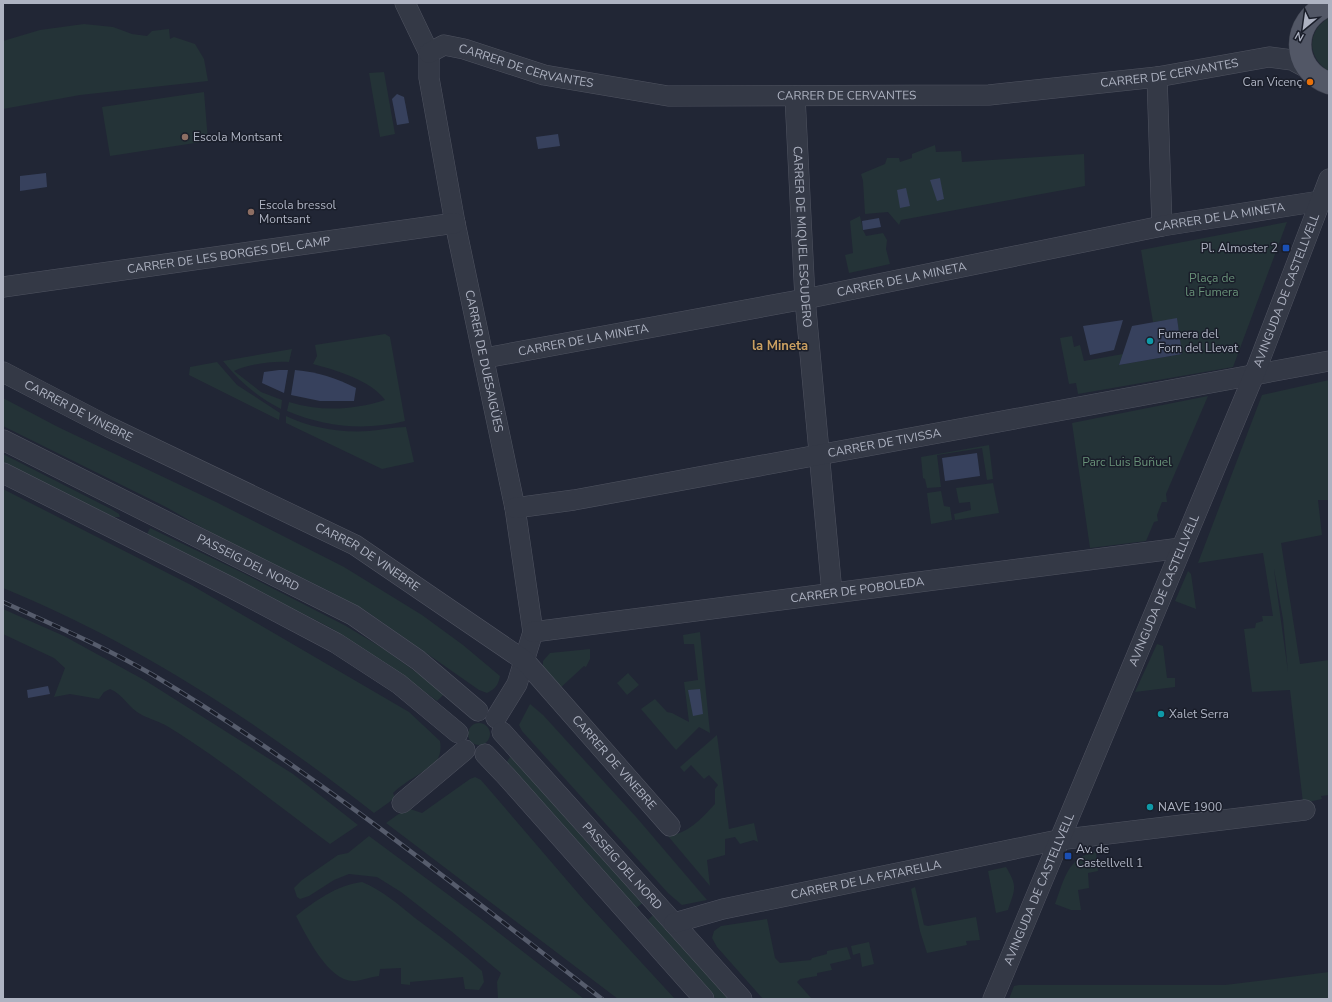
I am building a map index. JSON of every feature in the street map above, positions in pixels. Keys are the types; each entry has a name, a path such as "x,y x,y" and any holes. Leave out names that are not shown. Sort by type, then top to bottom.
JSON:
{"main road":[{"path":"1314,14 1300,48 1307,68 1328,85"}],"street":[{"name":"CARRER DE DUESAIGÜES","path":"405,3 429,53 429,78 455,223 485,358 515,508 533,632 517,684 499,725"},
{"name":"CARRER DE CERVANTES","path":"1269,57 1314,14"},
{"name":"CARRER DE CERVANTES","path":"429,53 444,45 464,49 544,75 668,96 989,95 1157,77 1269,57 1292,60 1307,68"},
{"path":"1157,77 1162,226"},
{"name":"CARRER DE MIQUEL ESCUDERO","path":"795,96 805,299 832,593"},
{"name":"AVINGUDA DE CASTELLVELL","path":"993,999 1058,840 1254,375 1324,203 1329,179"},
{"name":"CARRER DE LA MINETA","path":"485,358 805,299 1162,226 1324,203"},
{"name":"CARRER DE LES BORGES DEL CAMP","path":"3,287 455,223"},
{"name":"CARRER DE TIVISSA","path":"515,508 574,500 1077,406 1329,361"},
{"name":"CARRER DE VINEBRE","path":"3,372 109,427 355,545 525,661 670,826"},
{"name":"PASSEIG DEL NORD","path":"3,440 353,615 418,660 478,711"},
{"path":"3,473 336,643 399,684 462,741 478,755 491,752 499,744 499,725 485,711 472,712 463,718 462,741 402,803"},
{"name":"CARRER DE POBOLEDA","path":"533,632 1181,548"},
{"name":"PASSEIG DEL NORD","path":"499,725 742,999"},
{"path":"485,754 512,782 704,999"},
{"name":"CARRER DE LA FATARELLA","path":"674,923 723,909 1058,840 1305,810"}],"green space":[{"path":"1329,18 1329,71 1316,59 1312,44 1316,30 1321,23"},
{"path":"84,24 113,27 132,34 147,36 152,31 169,29 170,39 174,37 195,44 204,59 208,81 80,95 3,109 3,41 40,30"},
{"path":"384,72 395,134 380,137 369,73"},
{"path":"204,92 208,141 110,156 102,107"},
{"path":"935,145 936,152 961,151 962,162 1084,154 1085,186 901,220 899,225 888,212 865,214 863,181 861,174 885,164 887,158 899,158 900,162 912,158 912,154"},
{"path":"860,216 866,236 883,233 887,240 886,249 890,264 849,273 845,255 853,253 850,221"},
{"name":"Plaça de la Fumera","path":"1287,222 1233,367 1078,394 1076,383 1069,384 1060,338 1072,336 1074,347 1080,345 1084,361 1123,354 1119,365 1182,354 1177,319 1153,322 1141,250"},
{"path":"385,334 390,337 405,421 375,426 345,426 316,421 287,411 289,402 313,407 349,408 385,400 379,393 362,381 313,364 317,356 315,345"},
{"path":"292,349 289,362 275,362 247,366 234,371 261,392 282,400 281,409 249,388 223,361"},
{"path":"217,362 237,385 280,413 279,420 189,375 190,367"},
{"path":"1329,380 1329,500 1318,500 1322,535 1281,543 1300,664 1329,660 1329,795 1321,796 1322,799 1303,803 1290,690 1252,692 1244,629 1255,628 1256,623 1263,621 1262,616 1273,616 1263,553 1198,563 1262,395","holes":["1274,569 1283,619 1288,672"]},
{"name":"Parc Luis Buñuel","path":"1208,396 1166,494 1167,502 1162,502 1157,515 1158,521 1154,522 1146,541 1090,548 1072,423"},
{"path":"3,398 58,427 216,502 344,567 422,615 463,645 500,676 497,685 487,693 479,690 366,611 327,590 222,539 166,507 3,426"},
{"path":"286,416 305,424 326,429 369,431 406,427 414,462 382,469 286,423"},
{"path":"989,445 993,479 987,480 982,448 937,455 941,487 927,488 925,479 923,478 921,457"},
{"path":"3,454 111,509 119,514 120,517 113,517 3,462"},
{"path":"993,483 999,513 955,520 954,514 971,510 970,502 959,503 956,488"},
{"path":"3,489 193,586 409,712 440,741 441,746 437,760 427,769 403,784 393,793 395,798 374,813 287,748 242,717 150,660 53,610 3,588"},
{"path":"941,491 944,506 950,507 952,520 931,524 927,493"},
{"path":"150,528 243,573 346,626 384,649 445,693 437,701 387,664 331,628 147,534"},
{"path":"1188,571 1191,574 1196,609 1175,601"},
{"path":"3,609 64,636 146,681 293,774 358,825 330,844 250,783 188,739 167,726 137,712 115,691 110,689 104,692 99,699 70,694 54,697 65,668 54,658 3,634"},
{"path":"700,632 710,733 699,727 676,750 641,709 655,699 667,712 689,722 684,682 698,680 694,644 684,644 683,635"},
{"path":"1157,644 1163,646 1167,678 1175,678 1175,687 1135,692"},
{"path":"590,649 590,659 586,667 584,666 559,689 543,670 543,661 550,653"},
{"path":"628,673 639,685 627,695 617,683"},
{"path":"530,704 543,715 637,818 707,900 682,905 668,893 522,731 519,725"},
{"path":"479,723 487,726 490,734 487,742 479,745 471,742 468,734 471,726"},
{"path":"717,735 729,829 754,823 758,842 754,840 740,844 735,837 725,839 725,855 707,860 710,886 668,836 688,829 700,820 715,804 715,789 718,785 709,775 704,779 691,765 684,772 680,767"},
{"path":"510,757 514,758 644,902 635,909 506,763"},
{"path":"475,777 481,780 583,899 675,999 618,999 386,823 407,808 422,813"},
{"path":"369,836 481,919 584,999 498,999 497,982 501,973 401,892 377,877 349,874 334,880 309,896 300,899 297,897 294,888 302,880 338,855 348,853"},
{"path":"1096,852 1098,871 1088,873 1089,888 1078,890 1081,910 1071,910 1055,904 1068,870 1079,858"},
{"path":"1006,867 1014,884 1014,892 1008,910 996,913 988,871"},
{"path":"362,882 390,898 458,950 482,971 484,982 479,990 465,989 463,977 410,982 410,985 401,984 401,968 380,969 379,976 355,981 345,980 336,974 312,945 296,916 327,894 344,886"},
{"path":"915,887 924,925 928,926 976,917 980,940 966,941 967,945 927,953 920,931 911,889"},
{"path":"655,913 733,999 716,999 647,921"},
{"path":"767,919 775,958 780,963 811,960 812,958 827,954 827,951 847,947 851,959 830,964 832,970 817,973 817,976 800,979 797,982 812,999 763,999 717,947 712,938 714,931 721,926"},
{"path":"869,942 874,964 862,967 860,953 853,955 851,946"},
{"path":"1329,972 1329,999 1009,999 1014,986 1019,985 1225,985"}],"water":[{"path":"397,94 404,97 409,123 397,125 392,99"},
{"path":"558,134 560,146 538,149 536,137"},
{"path":"46,173 47,187 20,191 20,176"},
{"path":"940,178 944,199 937,201 930,180"},
{"path":"906,188 910,206 900,208 897,190"},
{"path":"879,218 881,227 863,230 862,221"},
{"path":"1177,318 1182,354 1119,365 1132,326"},
{"path":"1123,320 1114,350 1090,355 1083,326"},
{"path":"288,370 284,393 262,383 264,372"},
{"path":"295,370 327,376 356,388 354,401 320,401 291,395"},
{"path":"977,453 980,476 945,481 942,458"},
{"path":"48,686 50,694 28,698 27,690"},
{"path":"700,689 703,714 693,716 688,690"}],"railway":[{"path":"3,602 135,665 212,712 270,750 382,830 602,999"}],"place":[{"name":"Can Vicenç","path":"1310,82"},
{"name":"Escola Montsant","path":"185,137"},
{"name":"Escola bressol Montsant","path":"251,212"},
{"name":"Pl. Almoster 2","path":"1286,248"},
{"name":"Fumera del Forn del Llevat","path":"1150,341"},
{"name":"Xalet Serra","path":"1161,714"},
{"name":"NAVE 1900","path":"1150,807"},
{"name":"Av. de Castellvell 1","path":"1068,856"}],"district":[{"name":"la Mineta","path":"780,345"}]}
